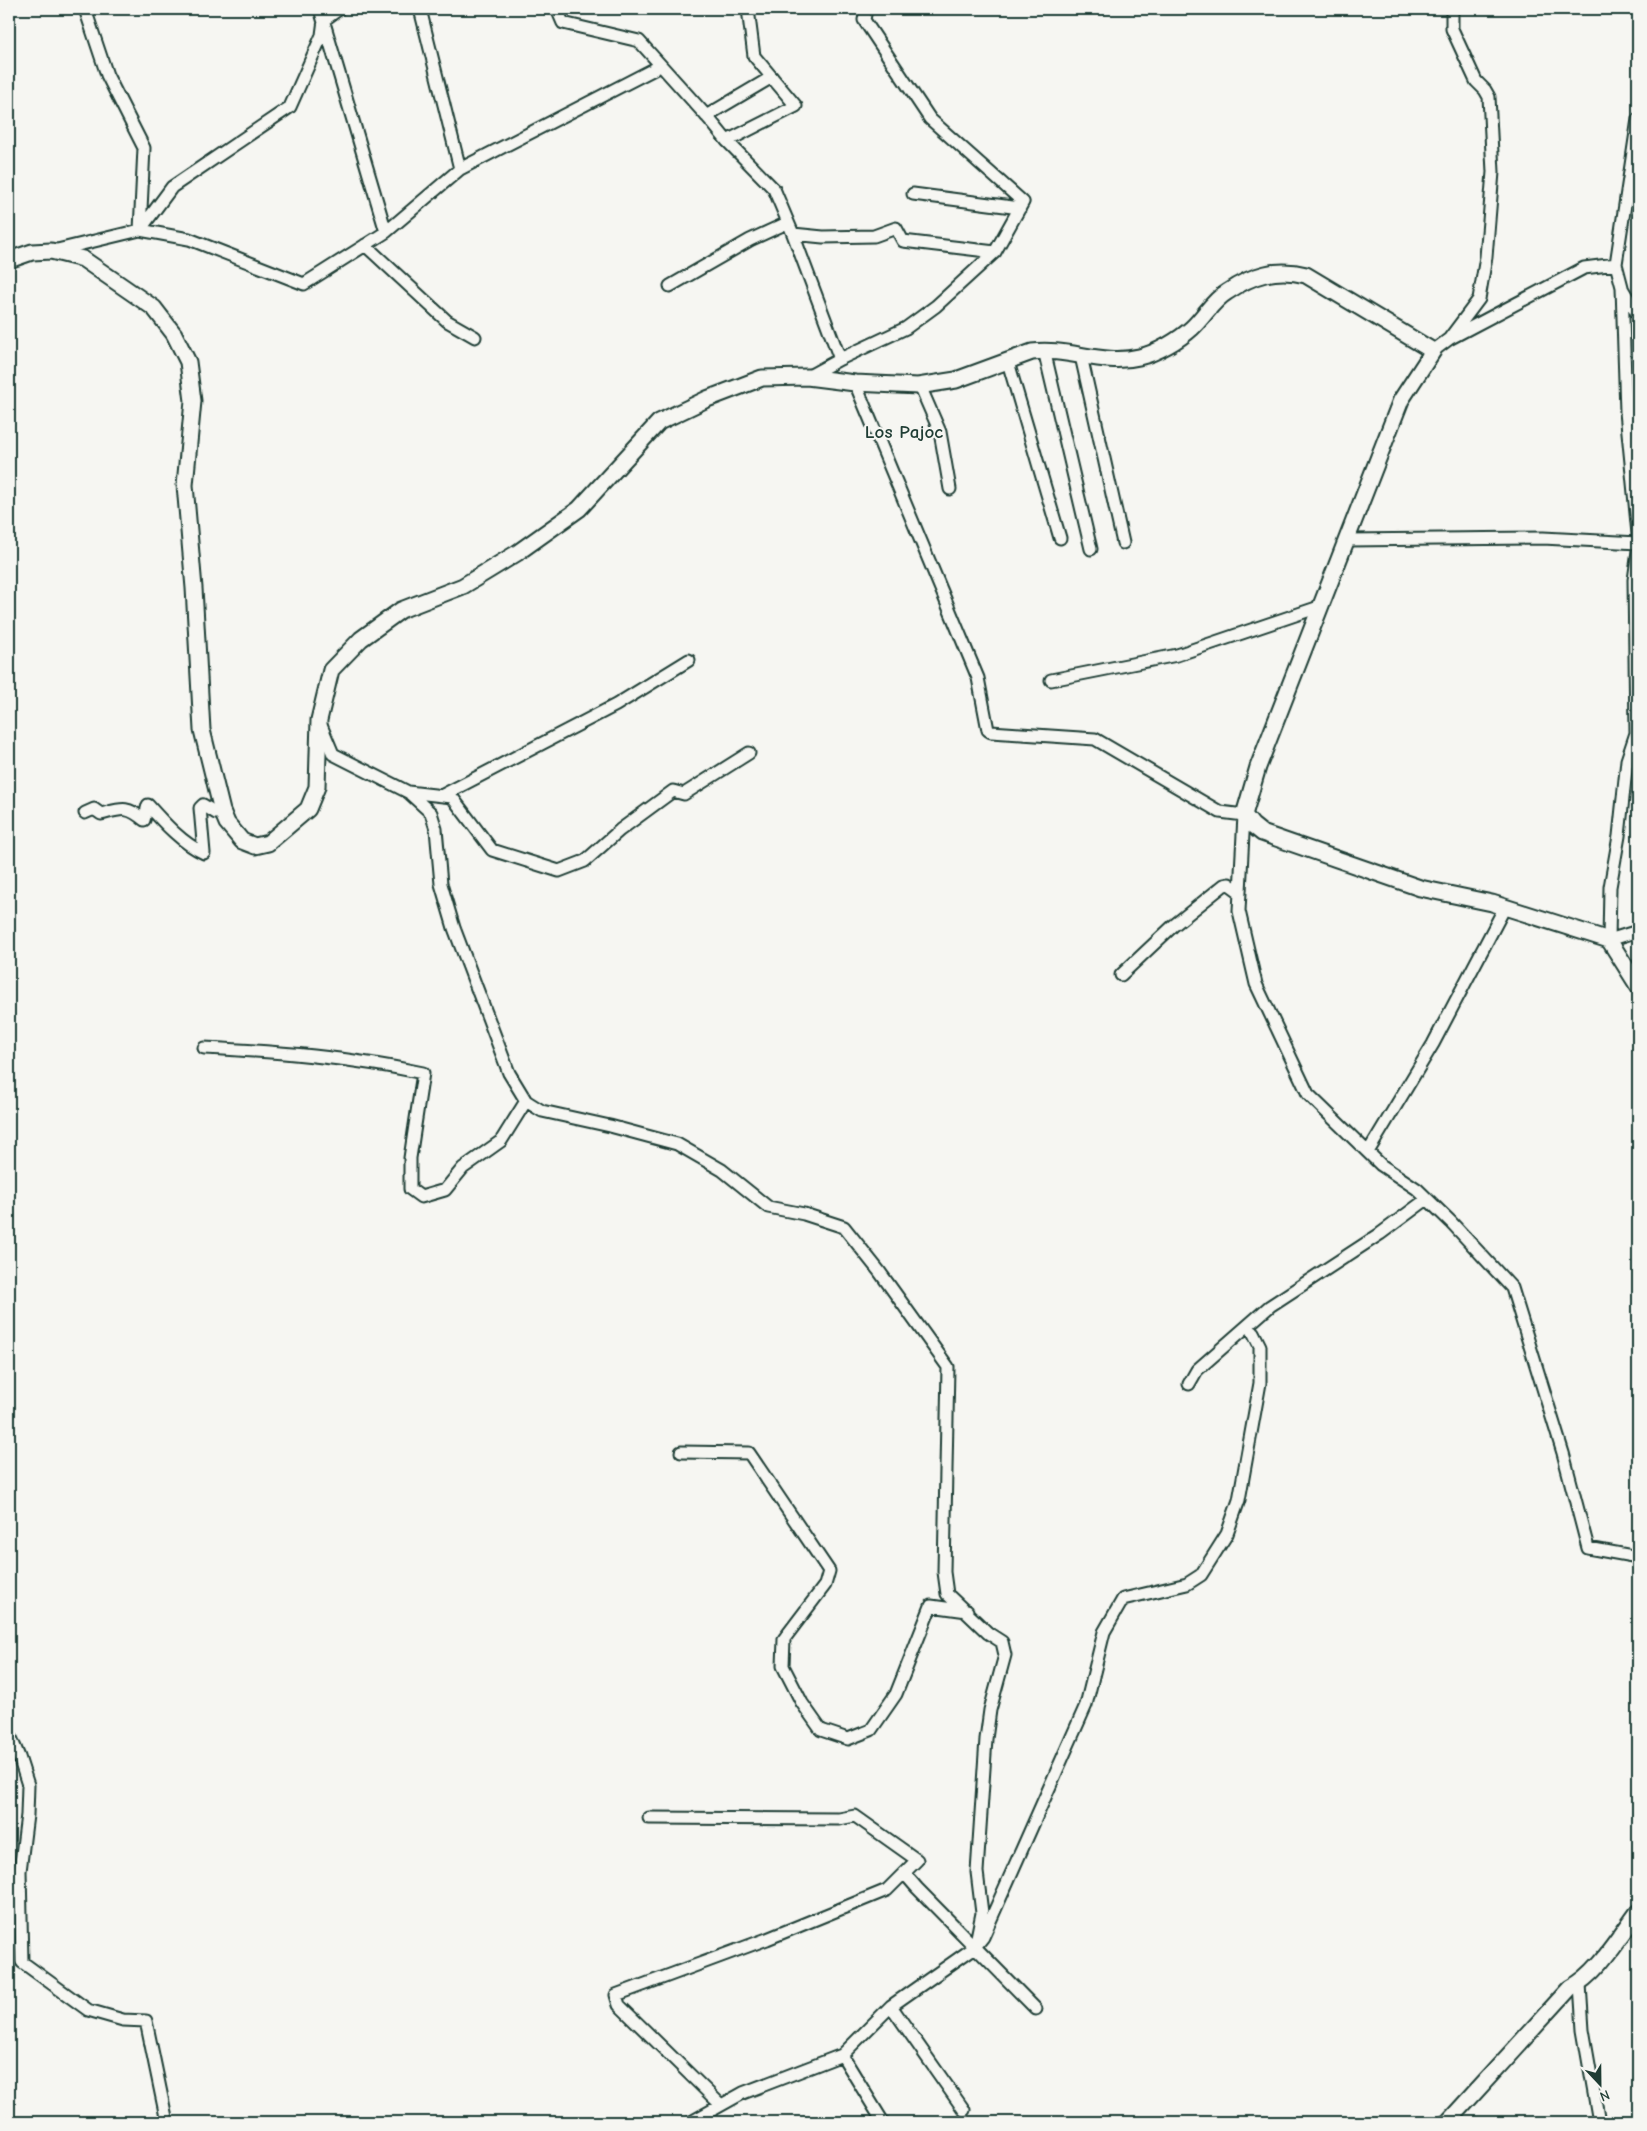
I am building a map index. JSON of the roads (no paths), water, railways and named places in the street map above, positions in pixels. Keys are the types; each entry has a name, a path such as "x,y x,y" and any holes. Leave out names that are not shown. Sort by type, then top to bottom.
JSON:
{"street":[{"path":"85,9 107,75 144,148 140,230"},
{"path":"322,14 339,9"},
{"path":"420,9 460,170"},
{"path":"557,9 563,23 639,41 727,142 774,189 840,359"},
{"path":"727,142 796,106 754,56 748,9"},
{"path":"807,377 913,322 936,306 994,252 1023,202 930,119 864,20 866,9"},
{"path":"1449,339 1479,299 1486,257 1493,172 1489,97 1476,81 1452,29 1452,9"},
{"path":"140,230 172,187 290,108 322,35 322,14"},
{"path":"322,14 386,232"},
{"path":"9,260 32,252 51,251 140,230 189,239 304,284 386,232 460,170 660,66"},
{"path":"706,116 772,77"},
{"path":"1638,119 1616,264 1622,287 1634,445 1638,534"},
{"path":"913,194 1020,208"},
{"path":"670,286 750,240 787,223"},
{"path":"793,234 823,237 874,236 896,228 903,241 994,252"},
{"path":"365,245 447,321 475,337"},
{"path":"51,251 83,259 154,308 174,334 188,362 193,401 185,485 194,588 202,730 222,811 227,823 242,841 255,846 268,843 308,809 317,787 319,720 331,670 361,639 401,610 463,586 516,553 579,509 659,422 708,400 762,378 807,377 855,383 920,386 956,380 1032,352 1044,350 1108,359 1139,358 1166,346 1192,328 1225,292 1264,273 1290,271 1306,275 1433,352"},
{"path":"1616,264 1584,268 1449,339 1433,352 1401,400 1258,767 1244,815 1239,911 1256,984 1308,1094 1380,1165 1417,1189 1512,1288 1563,1453 1588,1548 1638,1557"},
{"path":"1622,287 1638,315"},
{"path":"1044,350 1091,549"},
{"path":"1081,356 1123,542"},
{"path":"1008,362 1060,538"},
{"path":"855,383 978,678 988,730 991,732 1095,739 1220,812 1244,815 1262,833 1420,888 1505,907 1609,940 1638,931"},
{"path":"920,386 940,432 950,488"},
{"path":"1348,540 1543,538 1638,543"},
{"path":"1638,550 1634,580 1636,733 1627,760 1619,836 1610,887 1609,940 1638,986"},
{"path":"1051,680 1177,655 1322,606"},
{"path":"443,795 608,709 690,660"},
{"path":"319,720 333,754 408,792 431,814 436,829 441,884 454,928 509,1073 526,1101 542,1111 610,1126 677,1144 722,1170 768,1207 804,1214 844,1227 879,1271 948,1367 944,1572 947,1594 988,1632 1002,1642 1005,1656 990,1710 986,1739 977,1872 982,1913 975,1948"},
{"path":"408,792 452,797 492,850 559,871 584,861 620,830 674,791 684,794 749,753"},
{"path":"85,813 94,809 101,814 126,808 135,812 144,820 148,805 194,849 204,852 200,808 203,805 216,813 222,811"},
{"path":"1121,975 1172,926 1224,885 1229,884 1240,892"},
{"path":"1368,1152 1433,1044 1505,907"},
{"path":"204,1048 284,1052 372,1062 422,1073 410,1158 410,1189 421,1197 445,1190 463,1168 501,1141 526,1101"},
{"path":"1189,1384 1197,1370 1270,1306 1380,1234 1427,1199"},
{"path":"691,2122 742,2093 842,2055 891,2006 975,1948 983,1937 1083,1711 1104,1632 1123,1599 1188,1584 1201,1575 1227,1534 1239,1500 1260,1383 1260,1346 1253,1332"},
{"path":"681,1452 749,1452 829,1571 824,1585 784,1639 783,1666 802,1704 821,1730 848,1739 871,1730 896,1694 931,1606 967,1611"},
{"path":"9,1733 28,1786 27,1815 20,1871 22,1962 88,2010 123,2020 146,2021 167,2122"},
{"path":"649,1818 838,1818 855,1816 917,1860 887,1890 767,1939 616,1996 619,2005 721,2106"},
{"path":"904,1872 975,1948 1036,2009"},
{"path":"1448,2122 1570,1988 1580,1984 1598,1966 1638,1912"},
{"path":"1580,1984 1583,2030 1599,2122"},
{"path":"891,2006 964,2110"},
{"path":"842,2055 883,2122"}],"district":[{"name":"Los Pajoc","path":"904,432"}]}
